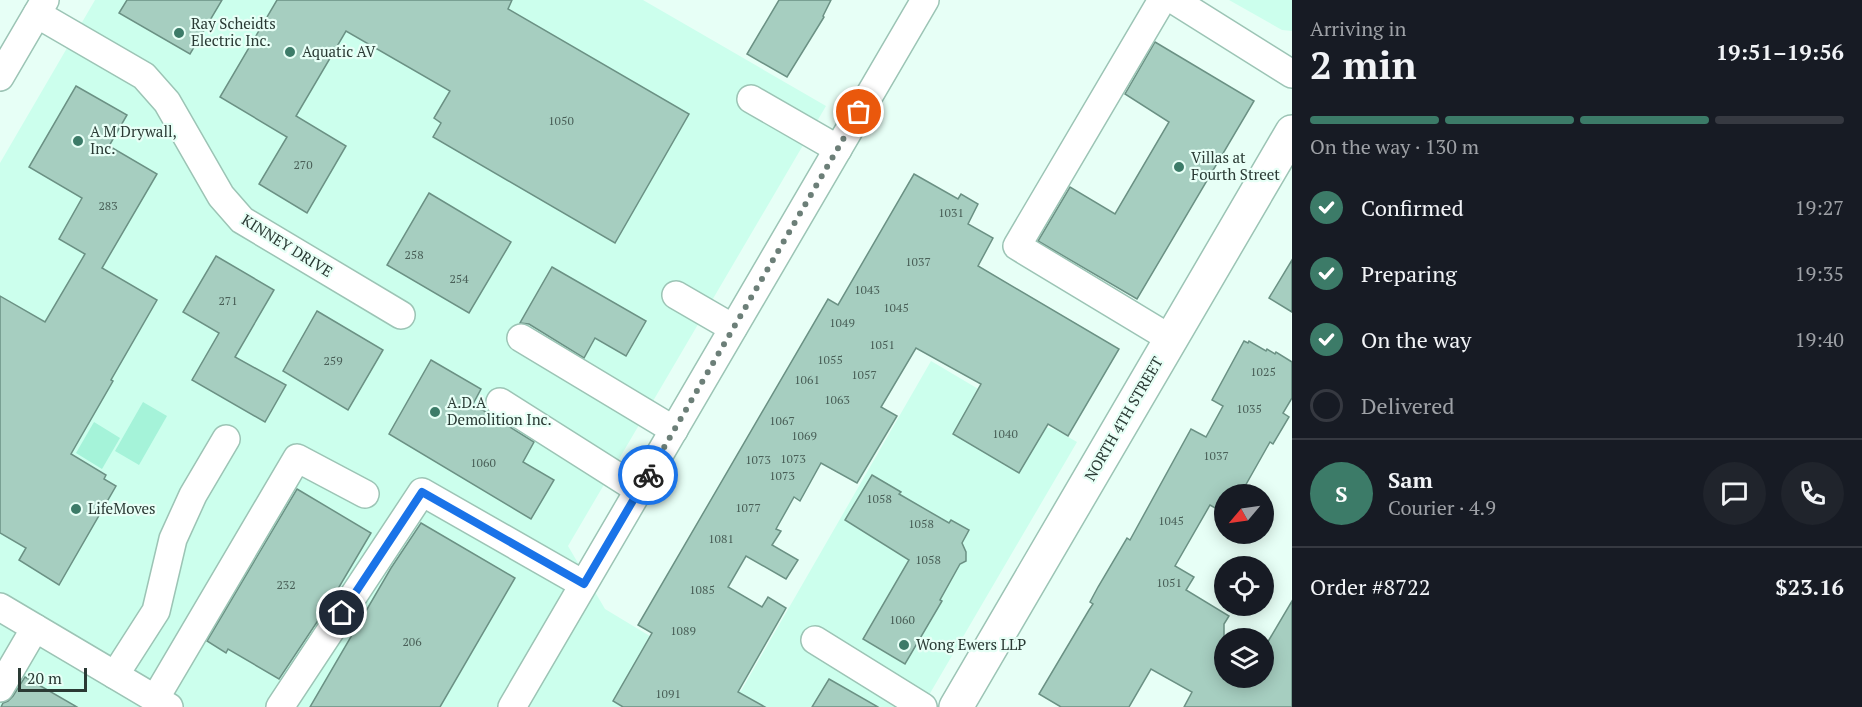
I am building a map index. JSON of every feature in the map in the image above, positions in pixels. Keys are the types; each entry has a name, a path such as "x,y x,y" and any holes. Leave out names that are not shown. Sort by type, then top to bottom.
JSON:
{"main road":[{"name":"NORTH 4TH STREET","path":"956,707 1292,132"}],"street":[{"path":"512,707 925,0"},
{"path":"1162,0 1017,246 1171,339"},
{"path":"1174,0 1292,74"},
{"path":"0,77 41,7"},
{"name":"KINNEY DRIVE","path":"41,7 144,76 167,102 221,196 242,220 401,315"},
{"path":"751,99 838,149"},
{"path":"676,295 733,328"},
{"path":"521,338 674,430"},
{"path":"500,402 639,490"},
{"path":"115,675 156,611 173,539 193,495 226,439"},
{"path":"0,607 115,675 149,701 297,458 365,494"},
{"path":"280,707 422,492 584,584"},
{"path":"0,688 35,628"},
{"path":"815,640 923,707"}],"shaded area":[{"path":"95,0 643,0 826,106 568,546 605,609 741,691 931,361 1039,425 1056,430 1077,442 922,707 0,707 0,163"},
{"path":"1229,0 1292,0 1292,31 1282,30"},
{"path":"143,402 167,416 139,465 115,451"},
{"path":"94,422 120,438 102,469 76,453"}],"building":[{"name":"Ray Scheidts Electric Inc.","path":"127,0 222,0 190,54 119,13"},
{"path":"277,0 512,0 508,9 689,114 615,243 433,137 441,123 434,118 450,91 346,31 296,116 346,146 307,213 259,184 287,137 220,97"},
{"path":"779,0 831,0 824,17 787,77 747,54"},
{"name":"Villas at Fourth Street","path":"1155,42 1254,101 1137,299 1038,241 1070,187 1115,214 1169,122 1125,94"},
{"path":"76,86 127,115 109,146 157,174 102,268 157,300 71,454 106,475 104,479 116,486 59,585 19,560 26,548 0,533 0,296 45,322 85,254 59,239 82,198 29,167"},
{"path":"914,174 958,199 961,194 978,204 968,224 993,238 978,266 1119,349 1068,436 1048,424 1019,473 953,434 981,384 916,348 881,407 897,416 857,483 821,463 800,501 794,497 776,529 781,531 772,545 798,560 786,579 746,556 728,587 762,607 768,597 786,608 738,692 765,707 623,707 613,701 652,633 638,625 828,299 838,305"},
{"path":"429,193 511,242 469,313 387,265"},
{"path":"216,256 274,290 235,357 286,385 265,422 192,380 219,333 183,312"},
{"path":"1292,260 1292,312 1269,298"},
{"path":"552,267 646,321 626,356 595,338 584,358 529,324 520,323"},
{"path":"317,311 383,350 348,410 283,371"},
{"path":"1244,341 1248,343 1249,341 1266,351 1267,349 1275,354 1276,352 1292,362 1292,398 1283,413 1289,417 1273,444 1270,442 1246,484 1214,484 1214,507 1210,505 1175,566 1194,577 1186,590 1214,607 1214,616 1229,616 1224,628 1214,628 1214,688 1274,688 1274,631 1292,601 1292,707 1184,707 1192,692 1151,669 1129,707 1061,707 1039,694 1093,604 1090,602 1098,587 1127,538 1130,540 1191,429 1206,437 1223,406 1212,400"},
{"path":"431,360 481,389 473,404 534,442 523,462 554,480 531,519 389,434"},
{"path":"872,475 901,492 899,494 949,523 951,520 969,530 962,543 966,552 966,561 960,564 940,600 942,601 905,664 863,639 909,560 845,520"},
{"path":"297,489 371,533 329,604 279,679 228,649 226,653 207,641"},
{"path":"421,523 515,578 440,707 310,707 391,568"},
{"path":"25,677 77,707 1,707 13,696"},
{"path":"829,679 878,707 812,707"}],"way so far":[{"path":"648,475 859,112"}],"place":[{"name":"Ray Scheidts Electric Inc.","path":"179,33"},
{"name":"Aquatic AV","path":"290,52"},
{"name":"A M Drywall, Inc.","path":"78,141"},
{"name":"Villas at Fourth Street","path":"1179,167"},
{"name":"A.D.A Demolition Inc.","path":"435,412"},
{"name":"LifeMoves","path":"76,509"},
{"name":"Wong Ewers LLP","path":"904,645"}],"route":[{"path":"342,613 422,492 584,584 648,475"}]}
